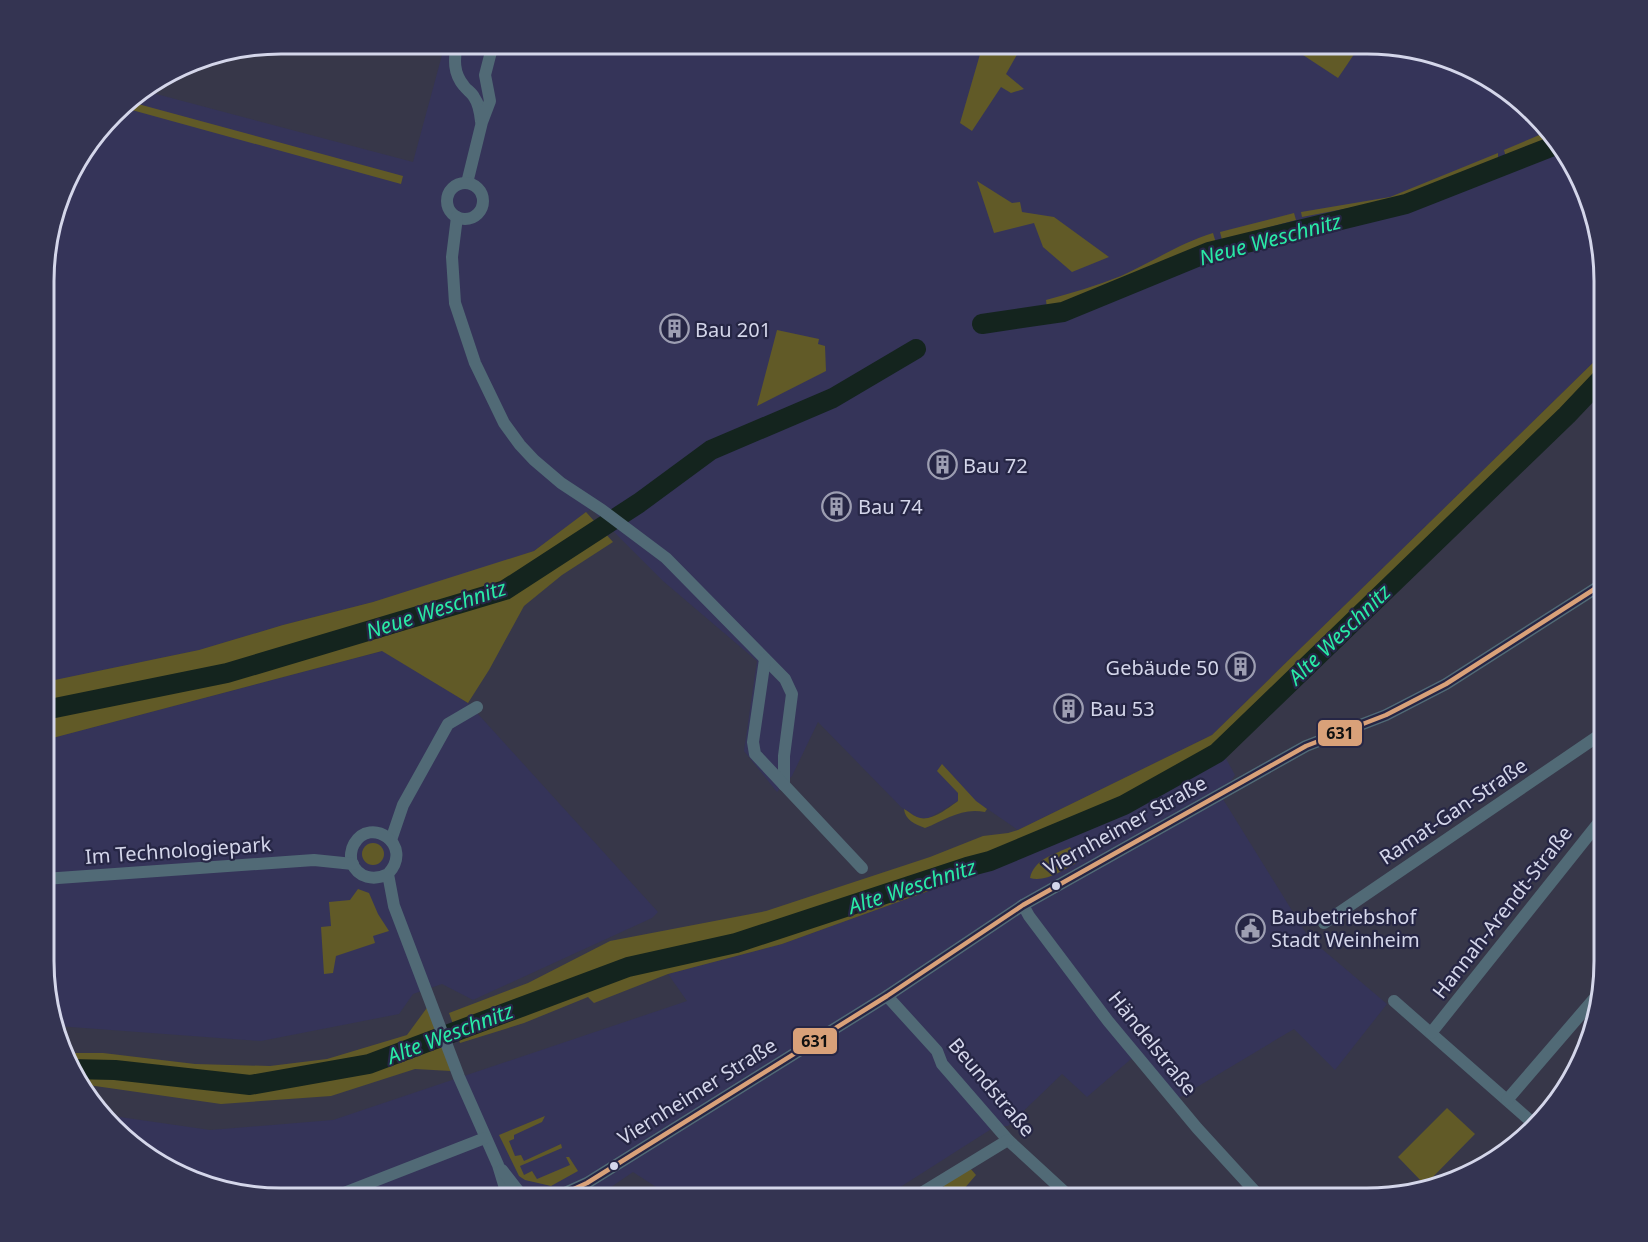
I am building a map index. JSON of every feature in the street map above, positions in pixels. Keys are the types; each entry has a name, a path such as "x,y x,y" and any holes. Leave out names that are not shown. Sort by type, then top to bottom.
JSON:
{"street":[{"path":"454,54 457,74 474,96 479,106 482,122"},
{"path":"468,183 482,122 490,101 485,75 490,54"},
{"path":"468,183 480,190 483,207 472,218 457,217 449,209 447,198 452,188 468,183"},
{"path":"457,217 452,257 455,303 475,363 499,413 520,445 534,460 561,483 602,510 666,558 785,679 792,694 783,756 784,785"},
{"name":"Viernheimer Straße","path":"576,1188 887,996 1023,905 1306,746 1386,715 1446,684 1594,589"},
{"path":"765,659 753,749 755,754 862,868"},
{"path":"391,840 403,805 448,724 477,707"},
{"name":"Ramat-Gan-Straße","path":"1324,923 1594,739"},
{"path":"379,833 403,805"},
{"name":"Hannah-Arendt-Straße","path":"1431,1033 1594,829"},
{"path":"379,833 391,840 397,854 393,868 387,874 375,878 366,877 358,872 353,864 351,850 364,834 379,833"},
{"name":"Im Technologiepark","path":"314,860 351,850"},
{"name":"Im Technologiepark","path":"54,878 314,860 353,864"},
{"path":"387,874 394,906 484,1138 498,1165 505,1188"},
{"path":"375,878 394,906"},
{"name":"Händelstraße","path":"1023,905 1108,1021 1197,1128 1253,1188"},
{"name":"Beundstraße","path":"887,996 937,1051 942,1064 1008,1140 1060,1188"},
{"path":"1394,1001 1530,1120"},
{"path":"1507,1100 1590,1003"},
{"path":"356,1188 484,1138"},
{"path":"929,1188 1008,1140"},
{"path":"498,1165 518,1188"},
{"name":"Viernheimer Straße","path":"582,1188 587,1183"}],"shaded area":[{"path":"442,54 1382,54 1411,58 1454,71 1493,92 1528,120 1564,167 1577,194 1590,237 1594,266 1594,362 1212,735 1018,830 986,808 958,801 929,818 918,818 901,807 818,722 792,776 777,792 744,751 757,661 663,581 591,509 534,551 474,571 373,602 199,650 54,680 54,266 58,237 66,208 77,180 92,155 120,120 153,93 413,162"},
{"path":"980,54 1017,54 1006,74 1024,89 1011,93 1001,87 972,131 960,123"},
{"path":"1304,54 1354,54 1338,78"},
{"path":"139,104 403,176 401,184 131,110"},
{"path":"1541,134 1548,144 1507,161 1504,150"},
{"path":"1498,153 1498,161 1391,200 1302,217 1301,212 1390,197"},
{"path":"977,181 1012,203 1020,202 1022,212 1054,217 1109,257 1072,272 1043,247 1034,223 994,233"},
{"path":"1294,213 1296,220 1222,240 1220,232"},
{"path":"1213,233 1216,243 1096,295 1047,309 1046,300 1121,276 1178,247"},
{"path":"777,330 819,339 818,344 825,346 826,371 757,406"},
{"path":"1594,362 1594,400 1223,753 1017,859 782,944 668,974 594,1003 588,997 524,1023 460,1043 449,1013 528,983 610,941 766,911 930,857 983,836 1018,830 1212,735"},
{"path":"586,512 613,542 562,575 524,606 468,703 382,651 54,738 54,680 199,650 373,602 534,551"},
{"path":"383,651 468,703 658,912 652,918 473,1000 442,984 413,994 399,1014 261,1041 64,1027 54,976 54,738"},
{"path":"1223,753 1235,775 1221,796 1309,938 1387,1004 1335,1070 1294,1029 1177,1099 1138,1053 1087,1097 1062,1074 1008,1126 996,1126 899,1188 658,1188 633,1172 610,1188 266,1188 222,1180 180,1165 155,1150 115,1116 210,1130 333,1120 687,1001 668,974 782,944 1042,848"},
{"path":"942,764 976,801 987,809 985,812 961,813 925,828 908,819 904,809 917,817 927,818 939,814 958,801 958,793 937,771"},
{"path":"373,843 381,846 384,854 381,862 373,865 365,862 362,854 365,846"},
{"path":"1070,847 1078,862 1042,879 1030,878 1040,862"},
{"path":"358,889 369,893 378,914 389,931 373,936 375,943 336,956 333,973 324,974 321,927 331,926 329,902 350,900"},
{"path":"429,1005 451,1071 415,1069 331,1096 221,1104 91,1085 73,1053 103,1053 195,1064 270,1066 327,1059 407,1035"},
{"path":"1447,1108 1475,1134 1431,1178 1421,1181 1398,1157"},
{"path":"545,1116 542,1122 514,1135 514,1139 509,1141 515,1156 521,1155 524,1161 561,1144 562,1148 520,1166 524,1175 532,1171 537,1179 570,1165 566,1157 569,1157 578,1171 551,1186 525,1180 519,1176 499,1135"},
{"path":"969,1167 976,1175 965,1188 945,1188 942,1184"}],"waterway":[{"name":"Neue Weschnitz","path":"982,324 1063,312 1209,252 1406,204 1550,147"},
{"name":"Neue Weschnitz","path":"54,708 227,673 505,590 639,503 711,450 833,398 916,349"},
{"name":"Alte Weschnitz","path":"81,1069 115,1070 250,1085 369,1064 628,967 736,943 990,861 1124,805 1217,753 1594,387"}],"transit line":[{"name":"631","path":"576,1188 887,996 1023,905 1306,746 1386,715 1446,684 1594,589"}],"place":[{"name":"Bau 201","path":"674,329"},
{"name":"Bau 72","path":"942,465"},
{"name":"Bau 74","path":"837,506"},
{"name":"Gebäude 50","path":"1240,667"},
{"name":"Bau 53","path":"1069,708"},
{"name":"Baubetriebshof Stadt Weinheim","path":"1250,928"}]}
